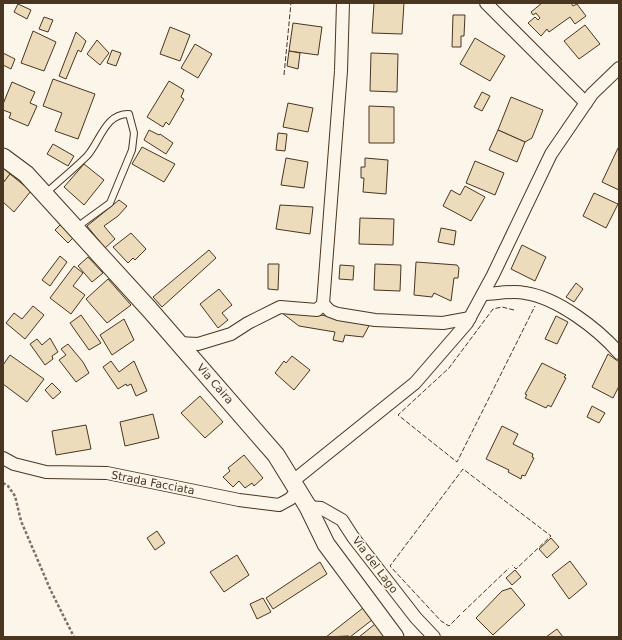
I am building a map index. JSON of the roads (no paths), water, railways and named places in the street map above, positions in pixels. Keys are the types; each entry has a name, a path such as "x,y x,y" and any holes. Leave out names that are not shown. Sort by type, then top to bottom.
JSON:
{"street":[{"path":"178,343 198,344 231,334 248,322 280,307 317,310 323,304 341,71 343,3"},
{"path":"486,3 586,103"},
{"name":"Strada Facciata","path":"3,458 14,464 46,472 107,473 239,500 279,505 290,499 296,486 415,383 470,318 552,154 592,94 619,68"},
{"name":"Via Caira","path":"3,157 26,174 45,194 276,455 308,507 326,544 395,637"},
{"path":"483,294 525,292 560,305 609,341 619,353"},
{"path":"323,304 330,311 338,314 375,320 443,323 470,318"},
{"name":"Via del Lago","path":"308,507 321,508 342,520 353,537 416,618 434,637"}],"lane":[{"path":"45,194 88,155 109,122 121,114 129,114 134,133 132,150 110,202 76,228"}]}
